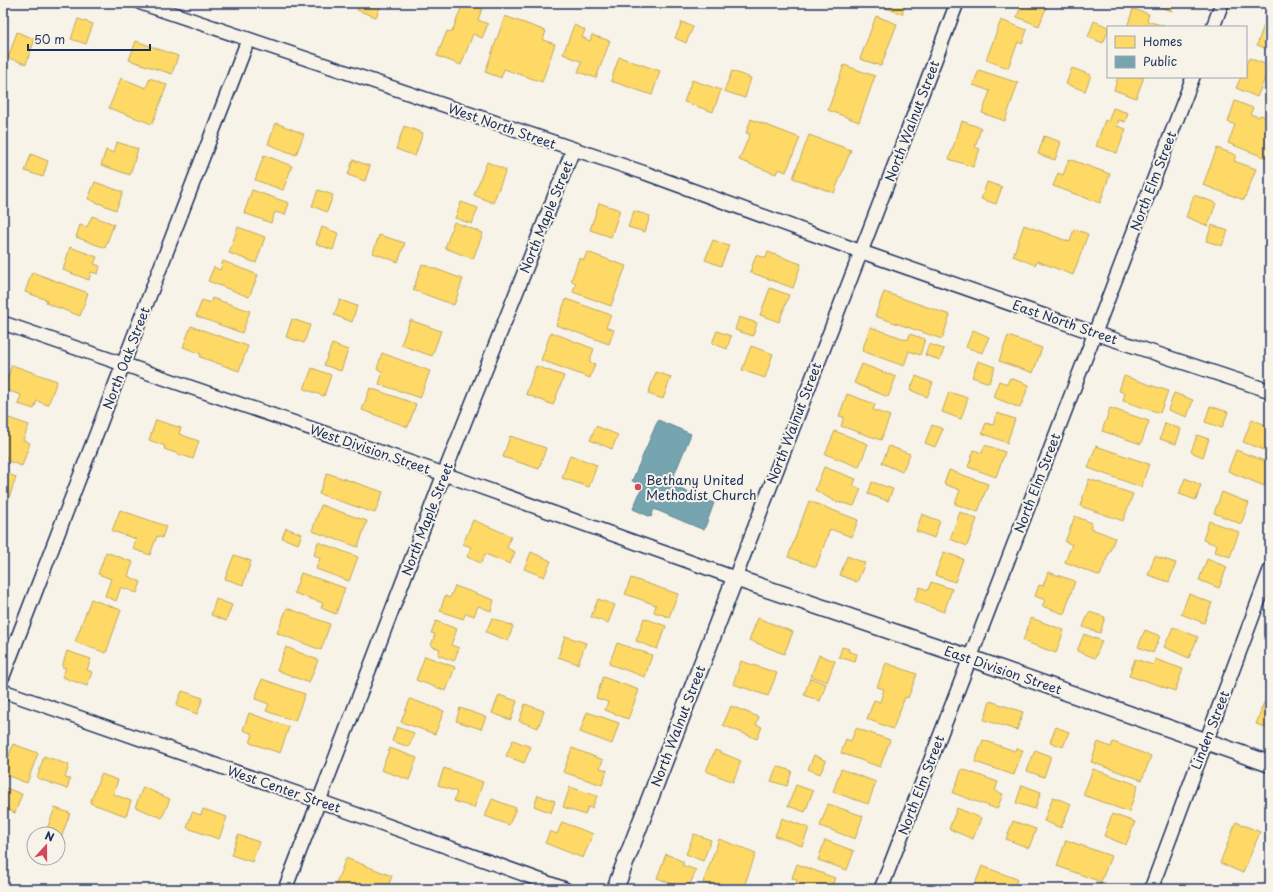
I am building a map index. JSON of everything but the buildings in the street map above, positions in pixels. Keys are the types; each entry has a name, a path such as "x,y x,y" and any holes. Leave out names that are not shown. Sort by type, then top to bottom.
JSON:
{"street":[{"name":"West North Street","path":"141,3 716,198 862,252"},
{"name":"North Walnut Street","path":"615,889 957,3"},
{"path":"1213,26 1222,3"},
{"name":"North Oak Street","path":"3,676 248,40"},
{"name":"North Elm Street","path":"880,889 1193,78"},
{"name":"North Maple Street","path":"285,889 320,802 444,474 573,150"},
{"name":"East North Street","path":"862,252 1094,333 1270,391"},
{"name":"West Division Street","path":"3,323 444,474 735,578"},
{"name":"Linden Street","path":"1151,889 1270,570"},
{"name":"East Division Street","path":"735,578 970,658 1270,764"},
{"name":"West Center Street","path":"3,692 565,889"}],"place":[{"name":"Bethany United Methodist Church","path":"638,487"}]}
